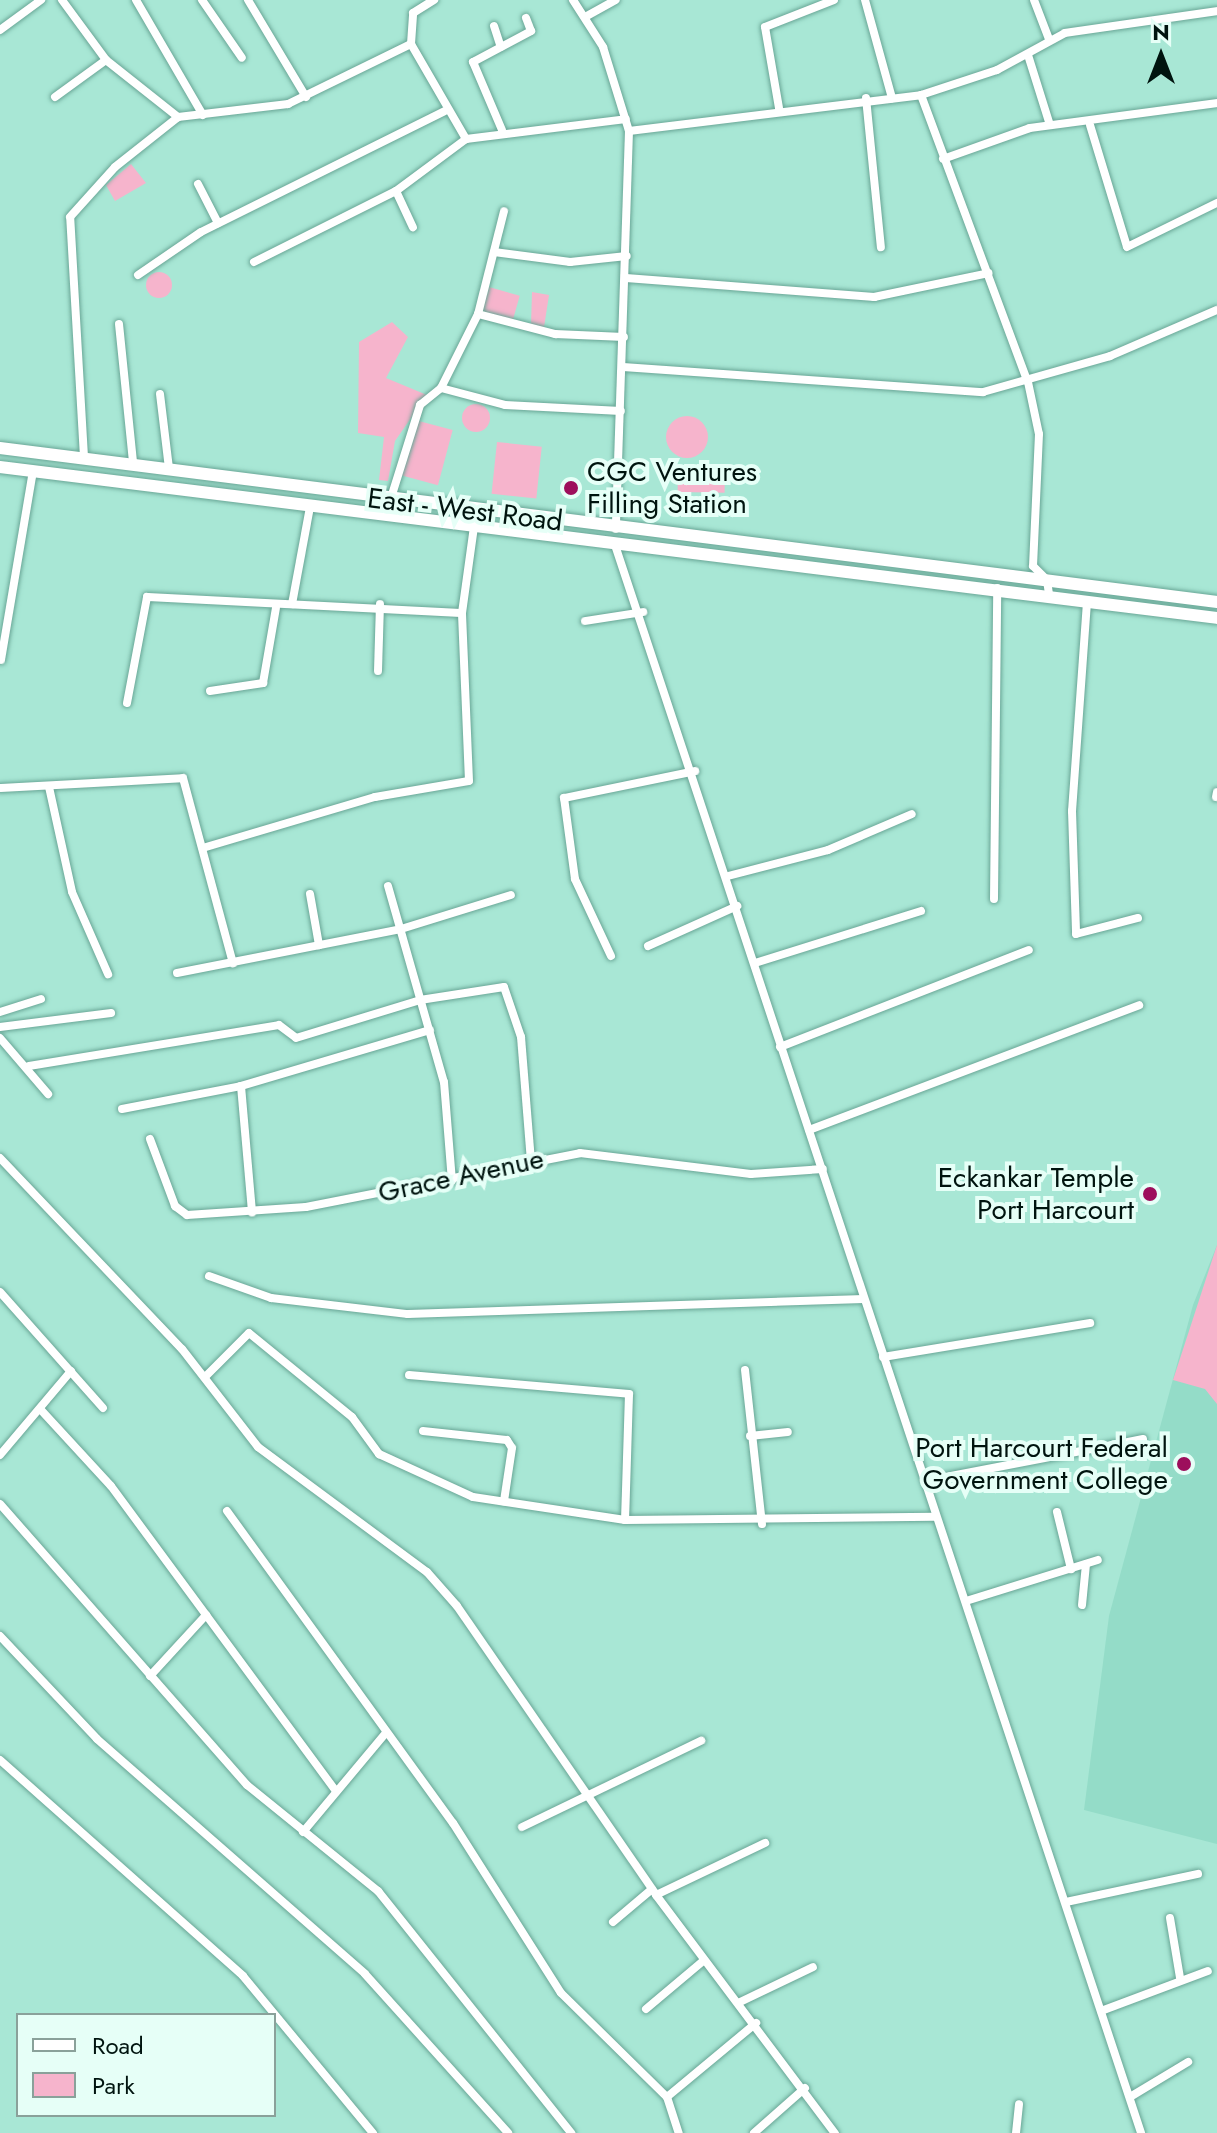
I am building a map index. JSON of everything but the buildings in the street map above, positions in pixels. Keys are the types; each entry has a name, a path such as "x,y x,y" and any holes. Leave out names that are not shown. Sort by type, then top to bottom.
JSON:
{"main road":[{"name":"East - West Road","path":"0,448 169,468 615,536 1217,618"},
{"name":"East - West Road","path":"0,467 474,526 615,536 1047,580 1217,602"}],"street":[{"path":"0,30 41,0"},
{"path":"62,0 106,60 178,117"},
{"path":"136,0 203,115"},
{"path":"202,0 242,58"},
{"path":"248,0 306,97"},
{"path":"434,0 413,13 411,44 445,111 466,139"},
{"path":"573,0 585,17 629,131 615,536 695,771 780,1047 1141,2133"},
{"path":"585,17 616,0"},
{"path":"779,108 765,27 834,0"},
{"path":"865,0 892,98"},
{"path":"1034,0 1049,39"},
{"path":"629,131 779,108 921,95 1028,55 1049,39 1095,24 1217,11"},
{"path":"502,130 473,62 531,31 526,18"},
{"path":"494,26 501,47"},
{"path":"84,457 70,217 115,167 178,117 306,97 411,44"},
{"path":"1028,55 1050,125"},
{"path":"55,97 106,60"},
{"path":"921,95 1028,382 1039,434 1033,566 1047,580 1049,595"},
{"path":"866,98 881,247"},
{"path":"943,159 1050,125 1090,125 1217,103"},
{"path":"138,275 218,223 445,111"},
{"path":"254,262 396,191 466,139 502,130 626,119"},
{"path":"1090,125 1127,247 1217,203"},
{"path":"198,184 218,223"},
{"path":"396,191 413,227"},
{"path":"390,501 410,426 427,395 441,388 478,314 504,211"},
{"path":"494,252 570,262 627,256"},
{"path":"626,278 874,297 989,273"},
{"path":"623,367 983,392 1028,382 1217,310"},
{"path":"478,314 555,334 624,337"},
{"path":"119,324 133,463"},
{"path":"441,388 505,405 621,411"},
{"path":"160,394 169,468"},
{"path":"1,660 33,471"},
{"path":"292,604 310,507"},
{"path":"206,847 375,797 469,781 462,613 474,526"},
{"path":"994,899 997,588"},
{"path":"127,703 147,597 276,608 292,604 380,604 462,613"},
{"path":"1087,602 1072,811 1076,934 1138,918"},
{"path":"378,671 380,604"},
{"path":"210,691 263,683 276,608"},
{"path":"585,621 643,612"},
{"path":"611,956 575,879 564,798 695,771"},
{"path":"0,788 179,776 206,847 233,963"},
{"path":"49,787 72,892 108,974"},
{"path":"728,876 828,850 912,814"},
{"path":"388,886 444,1082 452,1181"},
{"path":"310,894 319,945"},
{"path":"177,973 401,929 511,895"},
{"path":"648,946 737,906"},
{"path":"755,963 921,911"},
{"path":"780,1047 1029,950"},
{"path":"29,1066 271,1026 296,1038 420,1000 508,990 521,1037 531,1162"},
{"path":"0,1012 41,999"},
{"path":"809,1130 1139,1005"},
{"path":"0,1027 111,1013"},
{"path":"122,1109 241,1086 430,1030"},
{"path":"0,1038 29,1066 48,1094"},
{"path":"241,1086 252,1213"},
{"name":"Grace Avenue","path":"150,1139 182,1213 252,1213 452,1181 580,1153 751,1174 823,1169"},
{"path":"0,1158 205,1377 283,1470 427,1572 703,1961 756,2023 835,2133"},
{"path":"209,1276 271,1298 408,1314 864,1299"},
{"path":"0,1292 103,1408"},
{"path":"883,1357 1090,1323"},
{"path":"205,1377 249,1333 352,1417 394,1465 425,1481 504,1501 625,1520 762,1524 935,1517"},
{"path":"745,1370 762,1524"},
{"path":"0,1455 71,1371"},
{"path":"409,1375 629,1394 625,1520"},
{"path":"41,1410 111,1486 335,1790"},
{"path":"423,1431 507,1440 512,1448 504,1501"},
{"path":"750,1436 788,1432"},
{"path":"925,1481 1143,1439"},
{"path":"0,1504 247,1785 378,1891 571,2133"},
{"path":"227,1511 385,1734 453,1823 561,1993 667,2097 679,2133"},
{"path":"1057,1512 1071,1569"},
{"path":"966,1601 1098,1560"},
{"path":"1082,1605 1086,1564"},
{"path":"150,1676 206,1615"},
{"path":"0,1636 97,1739 355,1964 508,2133"},
{"path":"303,1832 335,1790 385,1734"},
{"path":"522,1827 701,1741"},
{"path":"0,1760 243,1976 274,2013"},
{"path":"613,1922 654,1892 765,1843"},
{"path":"1066,1902 1198,1874"},
{"path":"1170,1918 1180,1978"},
{"path":"646,2009 703,1961"},
{"path":"738,2003 813,1967"},
{"path":"1101,2011 1180,1978 1208,1971"},
{"path":"276,2016 373,2133"},
{"path":"667,2097 756,2023"},
{"path":"1130,2097 1188,2062"},
{"path":"754,2133 805,2088"},
{"path":"1016,2133 1019,2104"}],"shaded area":[{"name":"Port Harcourt Federal Government College","path":"1217,1245 1217,1844 1084,1810 1109,1616 1193,1305"}],"green space":[{"path":"131,164 146,183 115,201 106,185"},
{"path":"159,272 168,276 172,285 168,294 159,298 150,294 146,285 150,276"},
{"path":"489,287 520,296 512,322 482,313"},
{"path":"532,292 549,295 544,327 531,324"},
{"path":"392,322 408,337 386,378 427,395 395,441 388,481 379,480 384,437 358,433 359,342"},
{"path":"476,404 486,408 490,418 486,428 476,432 466,428 462,418 466,408"},
{"path":"687,416 702,422 708,437 702,452 687,458 672,452 666,437 672,422"},
{"path":"415,420 453,430 438,485 400,475"},
{"path":"497,442 542,447 536,498 492,494"},
{"path":"678,468 725,469 725,493 678,492"},
{"path":"1217,1245 1217,1404 1205,1389 1173,1380"}],"place":[{"name":"CGC Ventures Filling Station","path":"571,488"},
{"name":"Eckankar Temple Port Harcourt","path":"1150,1194"},
{"name":"Port Harcourt Federal Government College","path":"1184,1464"}]}
